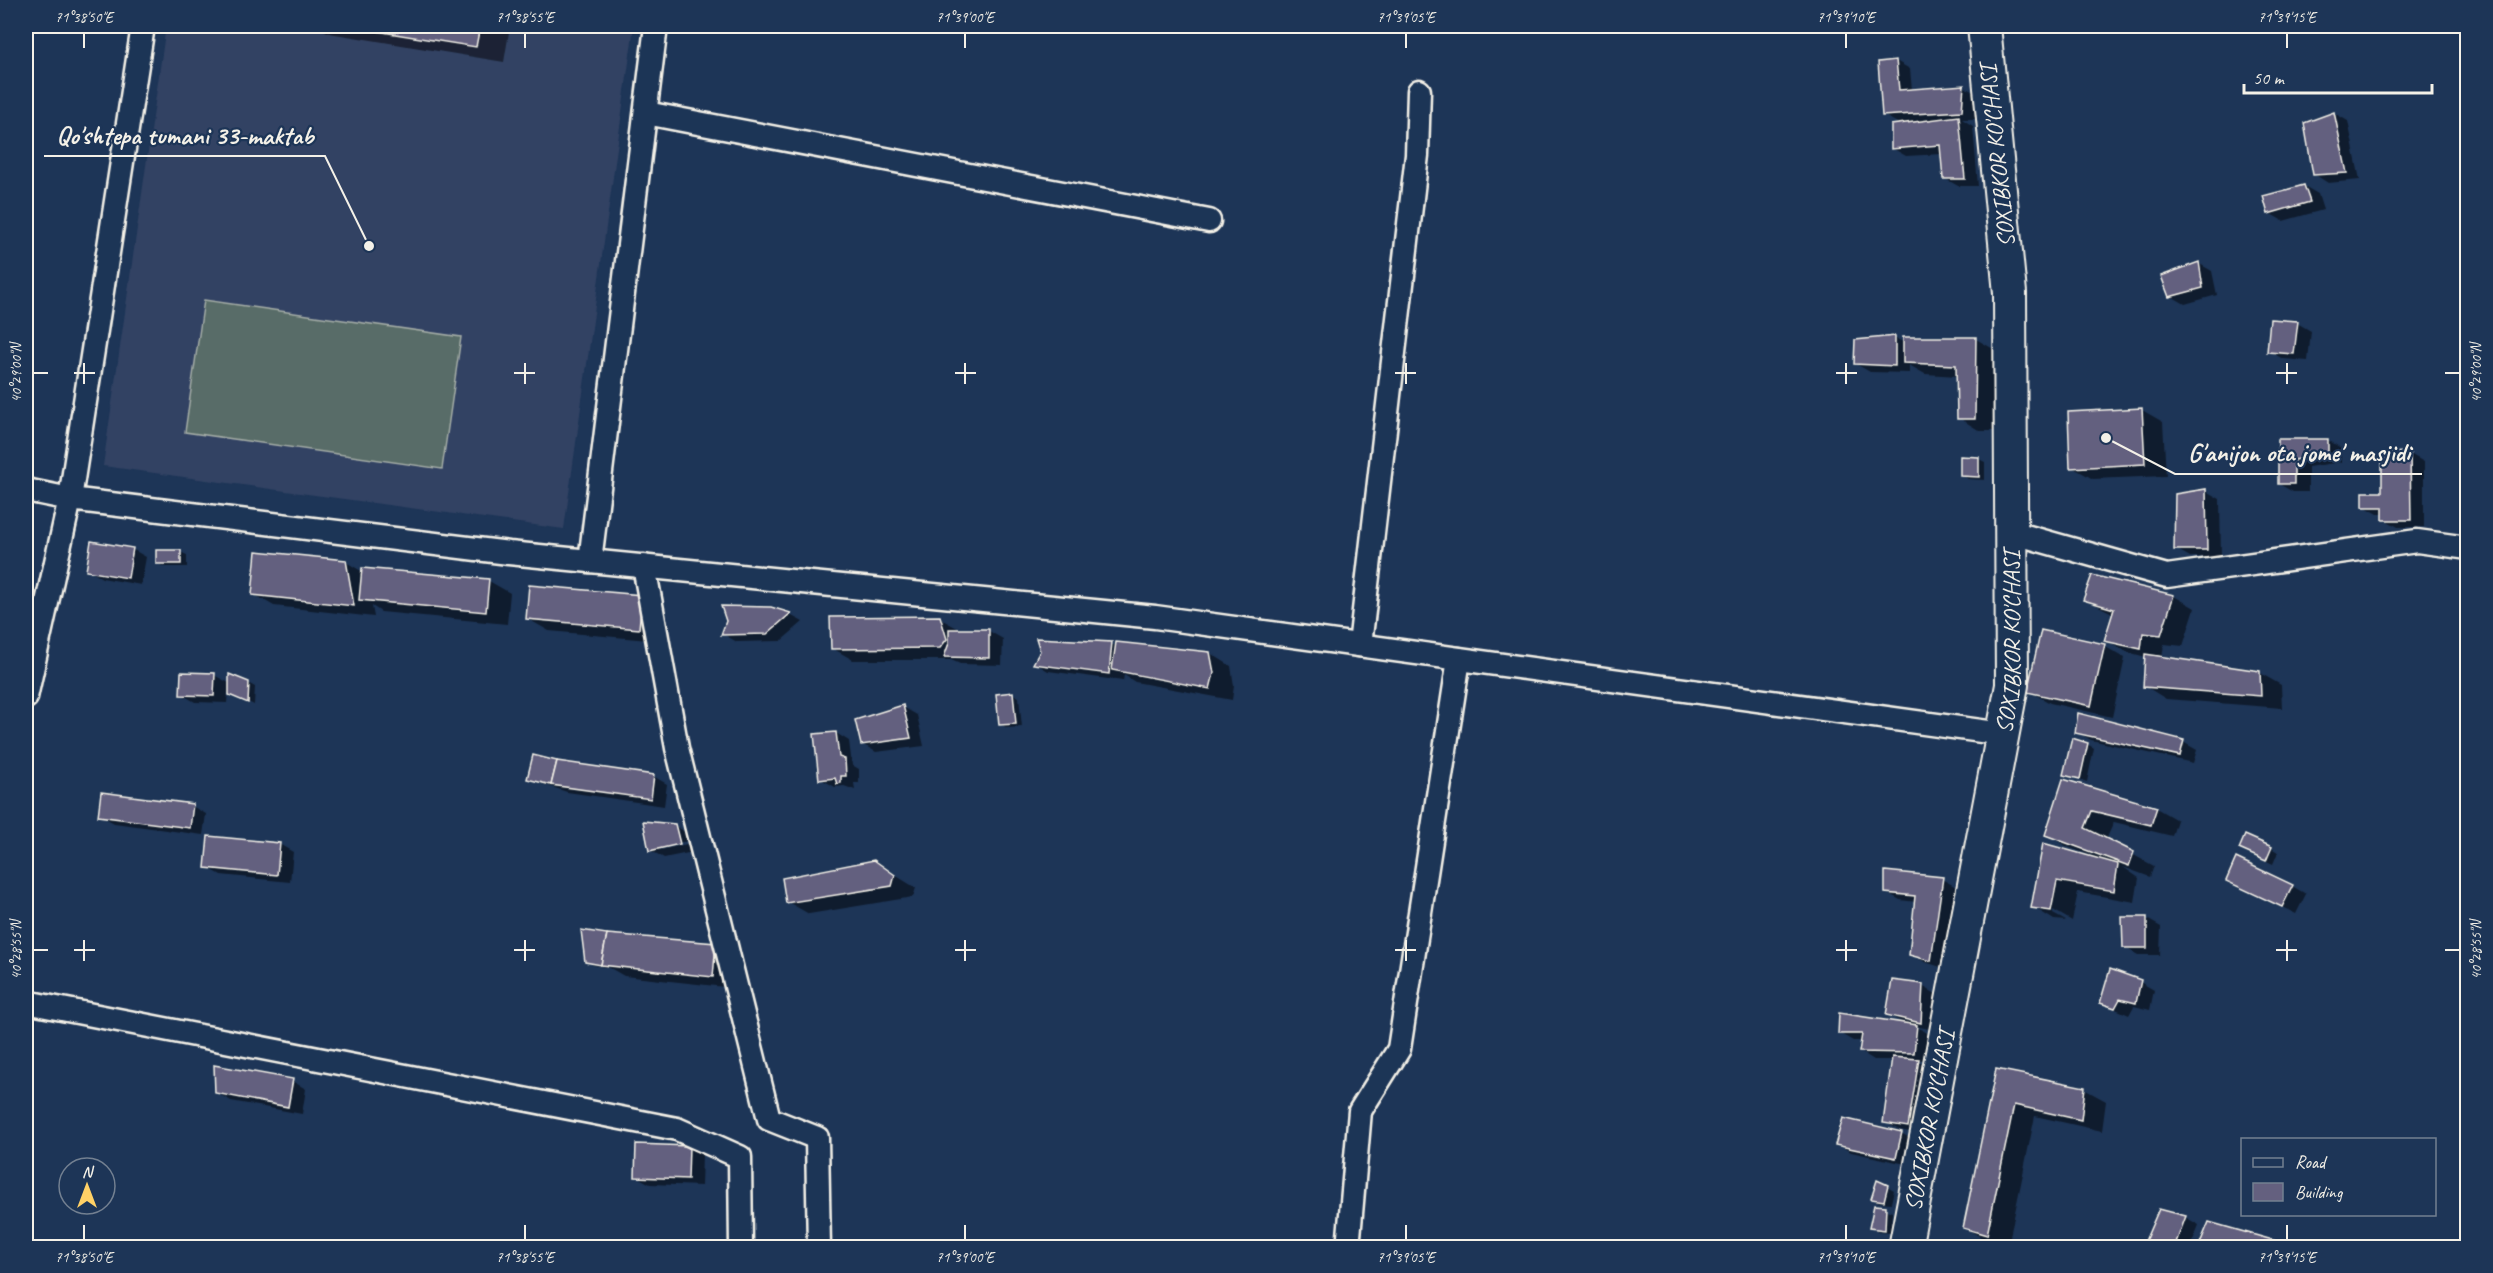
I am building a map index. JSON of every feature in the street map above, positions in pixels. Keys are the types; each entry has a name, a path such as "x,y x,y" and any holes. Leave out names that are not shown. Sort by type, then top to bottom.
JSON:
{"main road":[{"name":"SOXIBKOR KO'CHASI","path":"1905,1248 2012,685 2010,292 1984,26"}],"street":[{"path":"26,697 70,499 143,26"},
{"path":"590,561 656,26"},
{"path":"1360,645 1417,155 1419,91"},
{"path":"646,113 1209,221"},
{"path":"26,490 70,499 590,561 1155,617 2003,734"},
{"path":"2011,532 2168,576 2417,541 2468,548"},
{"path":"644,566 677,748 769,1119 817,1138 819,1248"},
{"path":"1348,1248 1360,1111 1399,1049 1460,659"},
{"path":"26,1002 677,1129 740,1157 741,1248"}],"shaded area":[{"path":"166,26 634,26 564,529 103,466"}],"green space":[{"path":"204,300 461,337 442,469 185,432"}],"building":[{"path":"345,26 480,26 476,47"},
{"path":"1896,60 1899,90 1964,85 1962,111 1882,116 1878,62"},
{"path":"2334,112 2347,173 2313,175 2304,123"},
{"path":"1959,116 1965,179 1943,179 1940,145 1891,149 1891,125"},
{"path":"2304,185 2310,202 2268,214 2263,196"},
{"path":"2199,262 2203,288 2169,297 2161,276"},
{"path":"2270,319 2298,321 2294,354 2267,352"},
{"path":"1895,336 1895,366 1854,364 1855,340"},
{"path":"1903,337 1976,337 1975,419 1957,419 1956,365 1903,363"},
{"path":"2142,408 2145,464 2070,468 2068,412"},
{"path":"2278,439 2328,439 2328,455 2294,460 2294,484 2278,484"},
{"path":"2410,452 2411,520 2383,520 2383,507 2363,507 2363,492 2382,492 2382,453"},
{"path":"1960,456 1979,457 1979,477 1960,476"},
{"path":"2206,489 2207,550 2174,550 2175,494"},
{"path":"91,541 133,548 128,578 86,571"},
{"path":"156,550 181,550 181,564 156,564"},
{"path":"256,551 346,560 354,606 252,595"},
{"path":"362,568 489,579 486,612 359,600"},
{"path":"2092,575 2174,595 2161,635 2143,633 2141,649 2104,641 2114,609 2083,600"},
{"path":"529,585 642,595 639,629 526,619"},
{"path":"721,606 771,607 791,613 767,634 721,635 726,621"},
{"path":"940,616 947,639 940,648 831,649 830,617"},
{"path":"949,629 989,629 989,658 944,657 949,643"},
{"path":"2041,630 2105,644 2091,706 2027,692"},
{"path":"1036,638 1112,642 1109,674 1033,664 1040,651"},
{"path":"1116,642 1210,652 1214,673 1210,689 1112,670"},
{"path":"2145,654 2260,671 2261,696 2143,687"},
{"path":"181,672 215,673 214,696 180,695"},
{"path":"229,674 249,682 248,703 229,695"},
{"path":"1013,692 1016,724 999,725 996,694"},
{"path":"903,705 911,738 861,745 855,720"},
{"path":"2078,713 2184,740 2180,756 2075,733"},
{"path":"836,732 839,757 845,759 846,776 841,776 841,783 837,784 835,778 819,780 814,734"},
{"path":"2072,738 2088,743 2080,779 2063,775"},
{"path":"533,755 557,761 551,785 527,779"},
{"path":"557,761 654,775 651,799 551,785"},
{"path":"2063,779 2157,807 2151,825 2092,811 2085,828 2134,852 2129,866 2045,835"},
{"path":"101,792 193,804 190,828 98,816"},
{"path":"643,821 675,824 680,844 649,851"},
{"path":"2245,835 2272,847 2266,861 2239,849"},
{"path":"208,836 280,843 277,875 205,868"},
{"path":"2043,843 2118,864 2114,891 2057,881 2051,911 2031,908"},
{"path":"2236,858 2293,885 2282,907 2226,881"},
{"path":"874,860 895,875 892,886 786,903 782,878"},
{"path":"1885,871 1943,877 1931,961 1909,955 1915,896 1885,893"},
{"path":"2122,917 2147,917 2147,948 2123,948"},
{"path":"581,930 607,934 601,965 585,962"},
{"path":"607,934 716,943 713,977 601,965"},
{"path":"2110,969 2141,980 2136,1003 2120,999 2115,1008 2100,1003"},
{"path":"1892,980 1923,984 1921,1023 1886,1015"},
{"path":"1839,1013 1917,1025 1914,1053 1859,1052 1862,1034 1838,1034"},
{"path":"1892,1057 1919,1059 1908,1127 1883,1123"},
{"path":"214,1065 293,1079 288,1107 215,1093"},
{"path":"1996,1069 2085,1087 2081,1120 2014,1105 1987,1235 1963,1228"},
{"path":"1843,1118 1902,1132 1896,1158 1835,1145"},
{"path":"636,1144 689,1146 688,1179 635,1177"},
{"path":"1877,1180 1888,1185 1884,1201 1871,1199"},
{"path":"1874,1205 1886,1206 1885,1230 1869,1228"},
{"path":"2159,1209 2186,1216 2174,1248 2142,1248"},
{"path":"2209,1222 2294,1246 2198,1248"}],"place":[{"name":"Qo'shtepa tumani 33-maktab","path":"369,246"},
{"name":"G'anijon ota jome' masjidi","path":"2106,438"}]}
